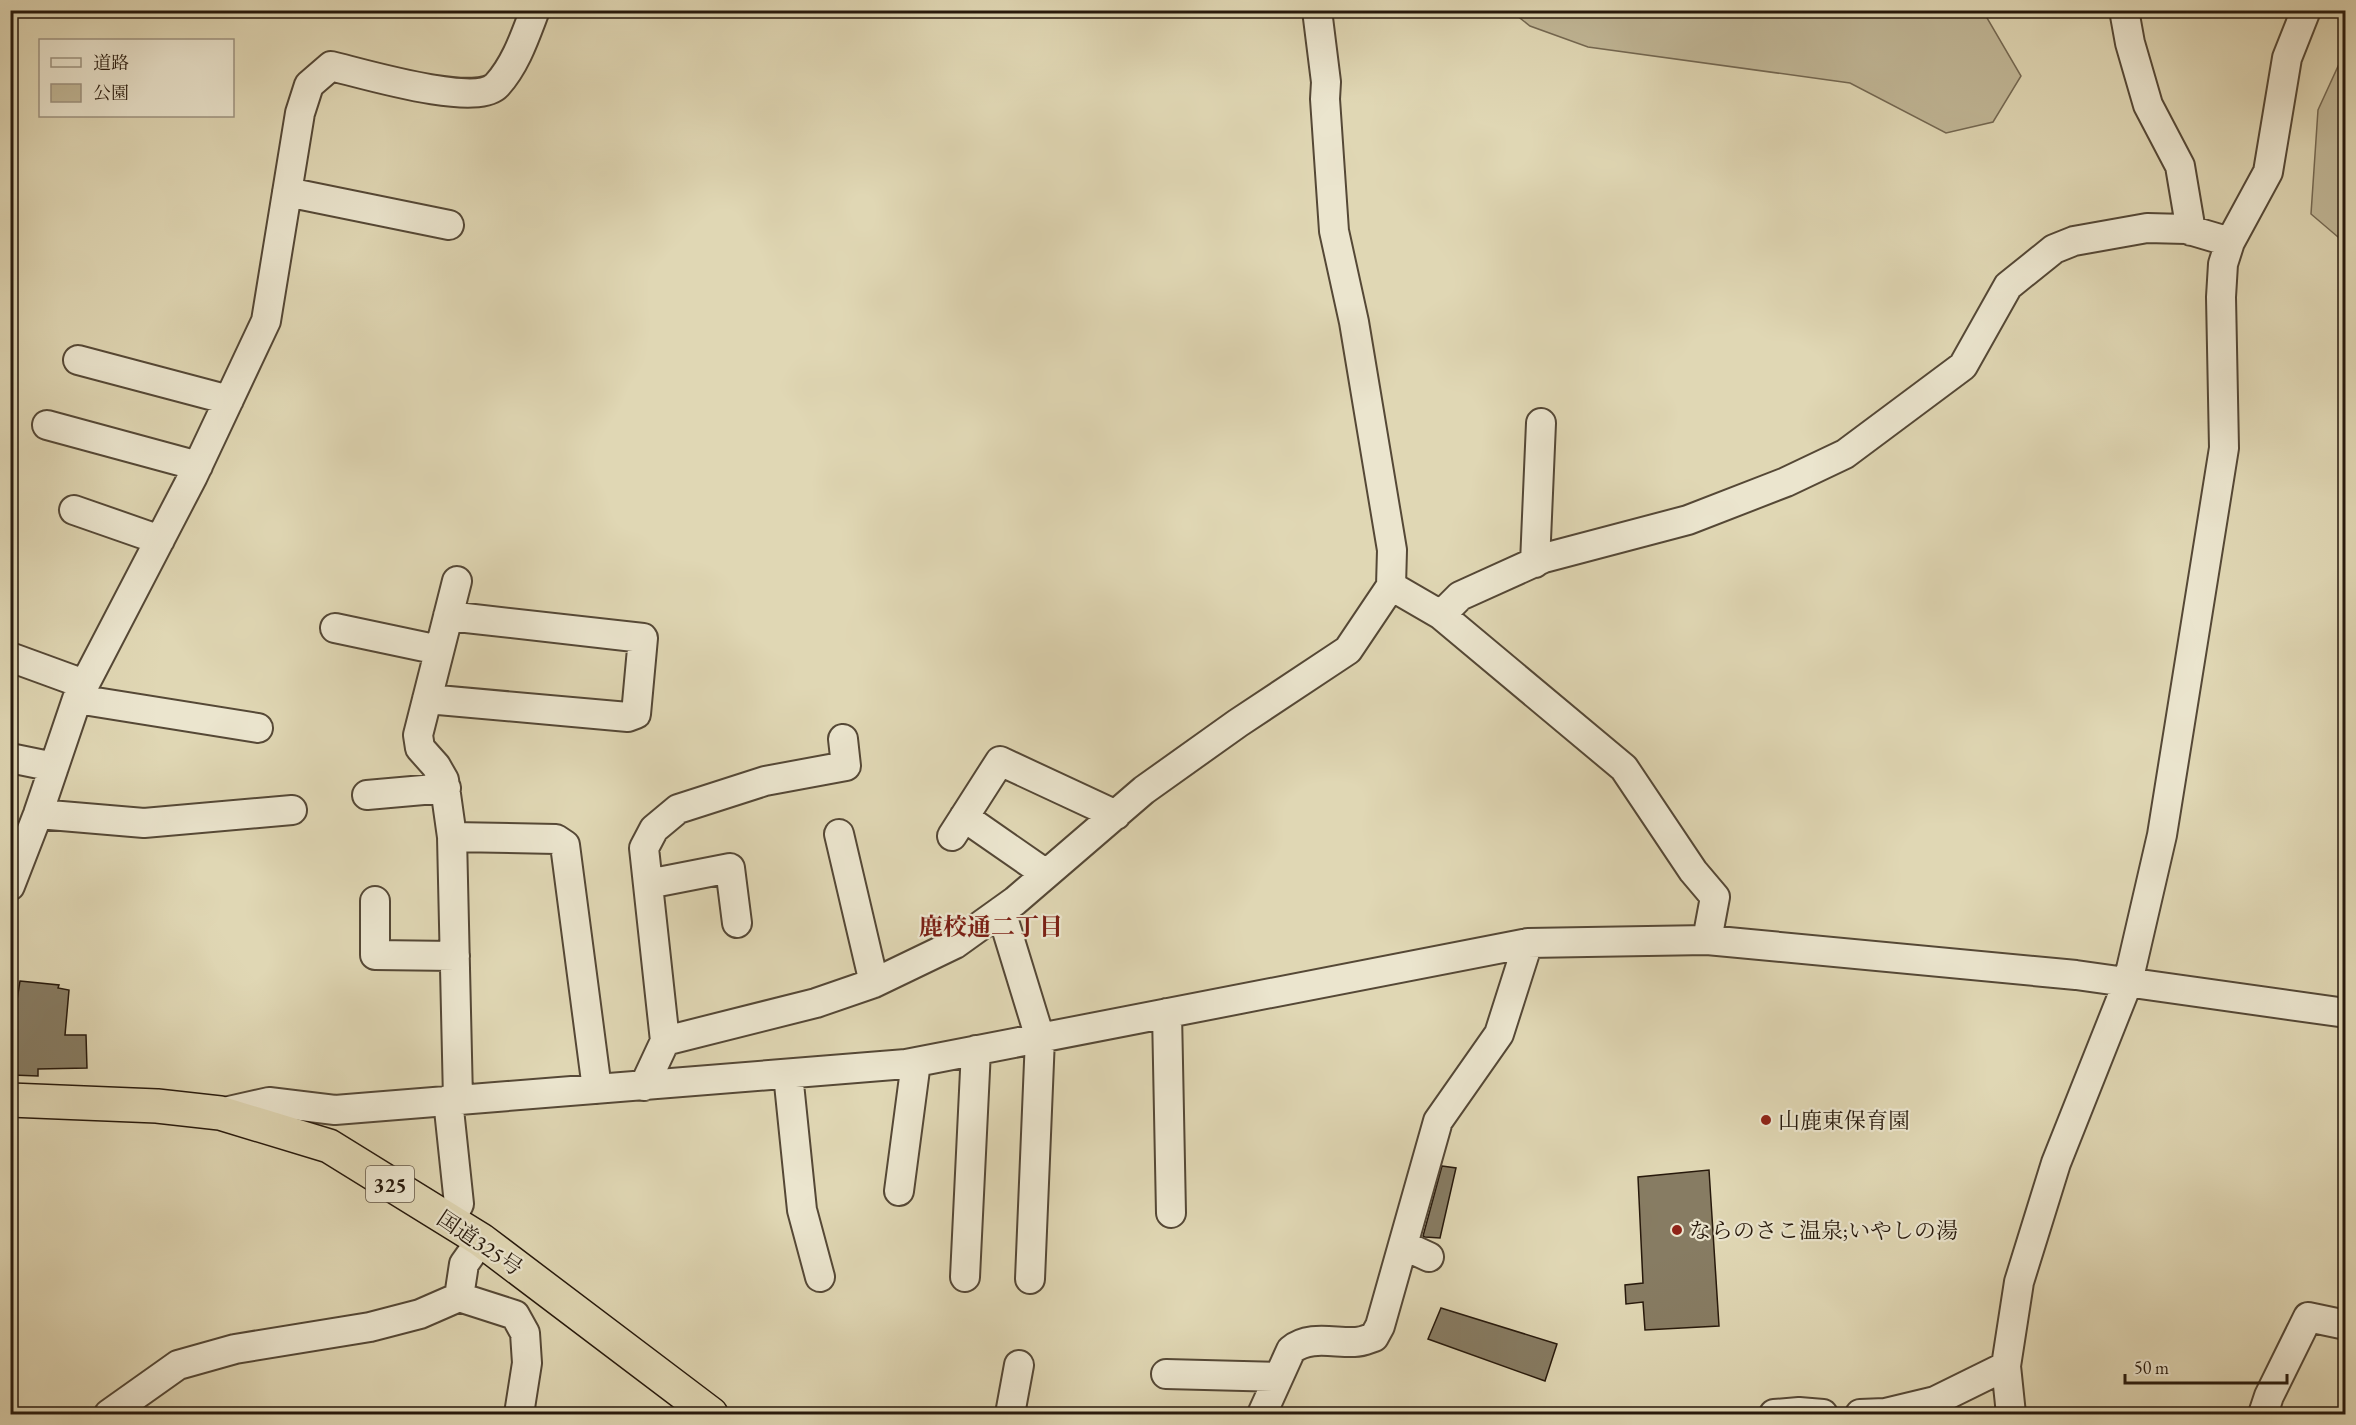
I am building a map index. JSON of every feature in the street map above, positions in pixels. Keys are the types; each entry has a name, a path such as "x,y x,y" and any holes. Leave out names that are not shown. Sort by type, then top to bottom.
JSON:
{"highway":[{"name":"国道325号","path":"10,1100 157,1106 220,1113 329,1146 481,1240 711,1414"}],"street":[{"path":"10,886 38,814 80,692 198,466 266,321 300,113 309,85 331,66 443,92 475,94 496,87 519,52 535,10"},
{"path":"665,1041 816,1003 874,983 955,944 1001,911 1144,790 1238,723 1348,650 1391,586 1392,550 1354,322 1334,231 1324,99 1326,82 1317,10"},
{"path":"2124,10 2130,43 2148,105 2180,166 2191,231"},
{"path":"2011,1414 2006,1366 2019,1282 2053,1174 2128,982 2162,835 2224,448 2221,297 2223,264 2229,242 2268,172 2288,58 2306,10"},
{"path":"287,192 449,225"},
{"path":"1441,615 1460,596 1535,562 1688,520 1786,482 1845,454 1963,366 2008,286 2054,249 2074,241 2147,228 2191,231 2229,242"},
{"path":"78,360 229,400"},
{"path":"1535,562 1541,423"},
{"path":"47,425 198,466"},
{"path":"74,510 160,540"},
{"path":"450,1221 459,1204 453,1100 455,956 453,837 444,780 420,748 418,735 457,581"},
{"path":"1391,586 1441,615 1624,768 1694,871 1715,897 1707,940"},
{"path":"427,699 628,717 636,714 643,638 448,616"},
{"path":"335,628 439,650"},
{"path":"10,657 80,692 258,728"},
{"path":"644,1086 665,1041 644,848 654,829 678,809 765,781 846,766 843,738"},
{"path":"10,758 54,767"},
{"path":"1046,874 958,826 1000,760 1116,815"},
{"path":"367,795 446,788"},
{"path":"38,814 144,823 292,810"},
{"path":"838,834 874,983"},
{"path":"453,837 556,838 565,844 569,860 597,1089"},
{"path":"648,884 730,868 737,923"},
{"path":"375,902 375,955 455,956"},
{"path":"1001,911 1040,1038 1030,1279"},
{"path":"220,1113 269,1102 335,1110 916,1062 1528,943 1707,940 2076,975 2346,1014"},
{"path":"1262,1414 1291,1350 1298,1344 1318,1340 1358,1342 1374,1337 1380,1326 1438,1121 1499,1034 1528,943"},
{"path":"1167,1013 1171,1213"},
{"path":"965,1277 976,1050"},
{"path":"899,1191 916,1062"},
{"path":"788,1074 801,1210 820,1277"},
{"path":"329,1146 335,1110"},
{"path":"459,1297 464,1264 481,1240"},
{"path":"1403,1245 1429,1257"},
{"path":"109,1414 178,1365 235,1349 370,1327 420,1314 459,1297 514,1315 525,1333 527,1363 519,1414"},
{"path":"2263,1414 2274,1385 2308,1317 2346,1325"},
{"path":"1010,1414 1019,1365"},
{"path":"1860,1414 1885,1413 1935,1401 2006,1366"},
{"path":"1166,1374 1278,1377"},
{"path":"1774,1414 1799,1412 1823,1414"}],"green space":[{"path":"1511,11 1983,11 2021,76 1993,122 1946,133 1850,83 1588,47 1530,26"},
{"path":"2340,62 2346,64 2345,243 2311,214 2318,110"}],"building":[{"path":"20,981 59,985 58,988 69,990 65,1035 86,1035 87,1068 38,1069 38,1076 12,1075 14,1019"},
{"path":"1442,1166 1456,1168 1440,1238 1425,1237 1423,1236"},
{"name":"ならのさこ温泉;いやしの湯","path":"1709,1170 1719,1326 1645,1330 1643,1302 1626,1304 1625,1285 1643,1283 1638,1177"},
{"path":"1441,1308 1557,1344 1545,1381 1428,1339"}],"place":[{"name":"山鹿東保育園","path":"1766,1120"},
{"name":"ならのさこ温泉;いやしの湯","path":"1677,1230"}],"district":[{"name":"鹿校通二丁目","path":"991,926"}]}
